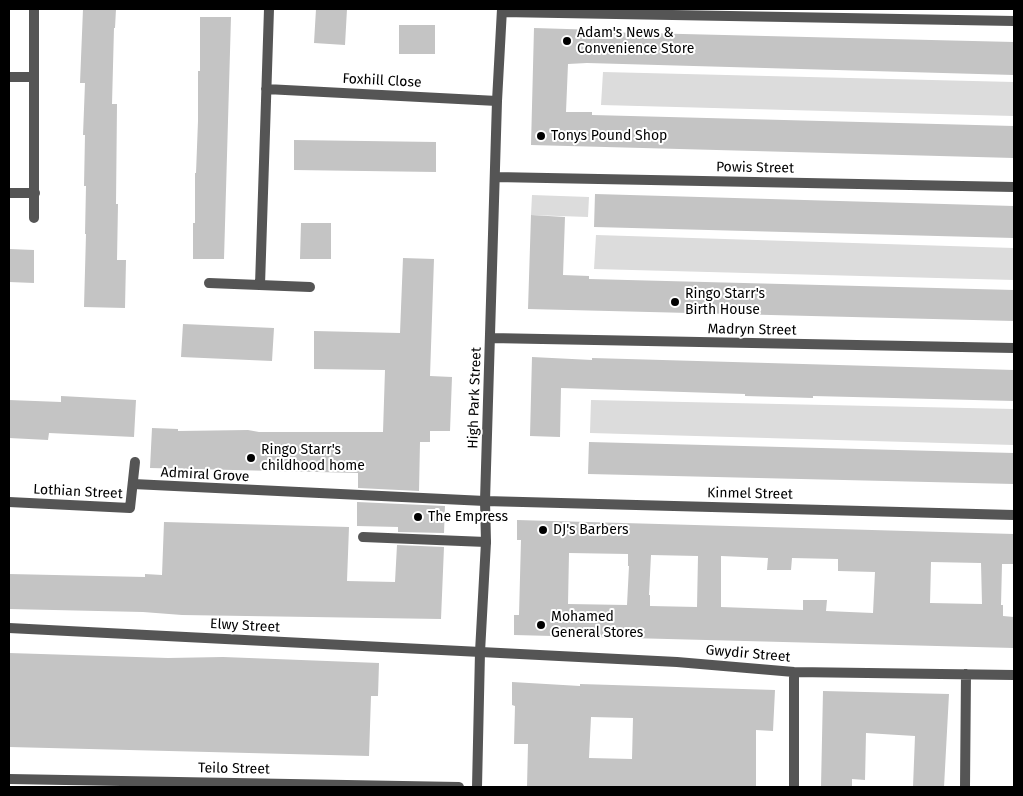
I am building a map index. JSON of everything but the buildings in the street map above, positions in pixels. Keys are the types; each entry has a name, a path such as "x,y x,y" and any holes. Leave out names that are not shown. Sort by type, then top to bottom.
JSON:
{"street":[{"path":"34,9 34,218"},
{"path":"260,285 269,9"},
{"path":"502,11 1014,21"},
{"name":"High Park Street","path":"477,787 480,652 486,542 485,501 497,101 502,11"},
{"path":"9,77 33,77"},
{"name":"Foxhill Close","path":"266,89 497,101"},
{"name":"Powis Street","path":"495,177 1014,187"},
{"path":"9,193 34,193"},
{"path":"209,283 310,287"},
{"name":"Madryn Street","path":"490,338 1014,348"},
{"name":"Lothian Street","path":"9,502 130,508 135,462"},
{"name":"Admiral Grove","path":"133,484 485,501"},
{"name":"Kinmel Street","path":"485,501 1014,515"},
{"path":"363,538 486,542"},
{"name":"Elwy Street","path":"9,628 480,652"},
{"name":"Gwydir Street","path":"480,652 677,662 794,672 1014,675"},
{"path":"794,672 794,787"},
{"path":"965,787 966,674"},
{"name":"Teilo Street","path":"9,778 459,787"}],"shaded area":[{"path":"603,72 1014,82 1014,116 601,105"},
{"path":"532,195 589,197 588,217 531,215"},
{"path":"596,235 1014,248 1014,280 594,269"},
{"path":"591,400 1014,409 1014,445 590,433"}],"place":[{"name":"Adam's News & Convenience Store","path":"567,41"},
{"name":"Tonys Pound Shop","path":"541,136"},
{"name":"Ringo Starr's Birth House","path":"675,302"},
{"name":"Ringo Starr's childhood home","path":"251,458"},
{"name":"The Empress","path":"418,517"},
{"name":"DJ's Barbers","path":"543,530"},
{"name":"Mohamed General Stores","path":"541,625"}]}
